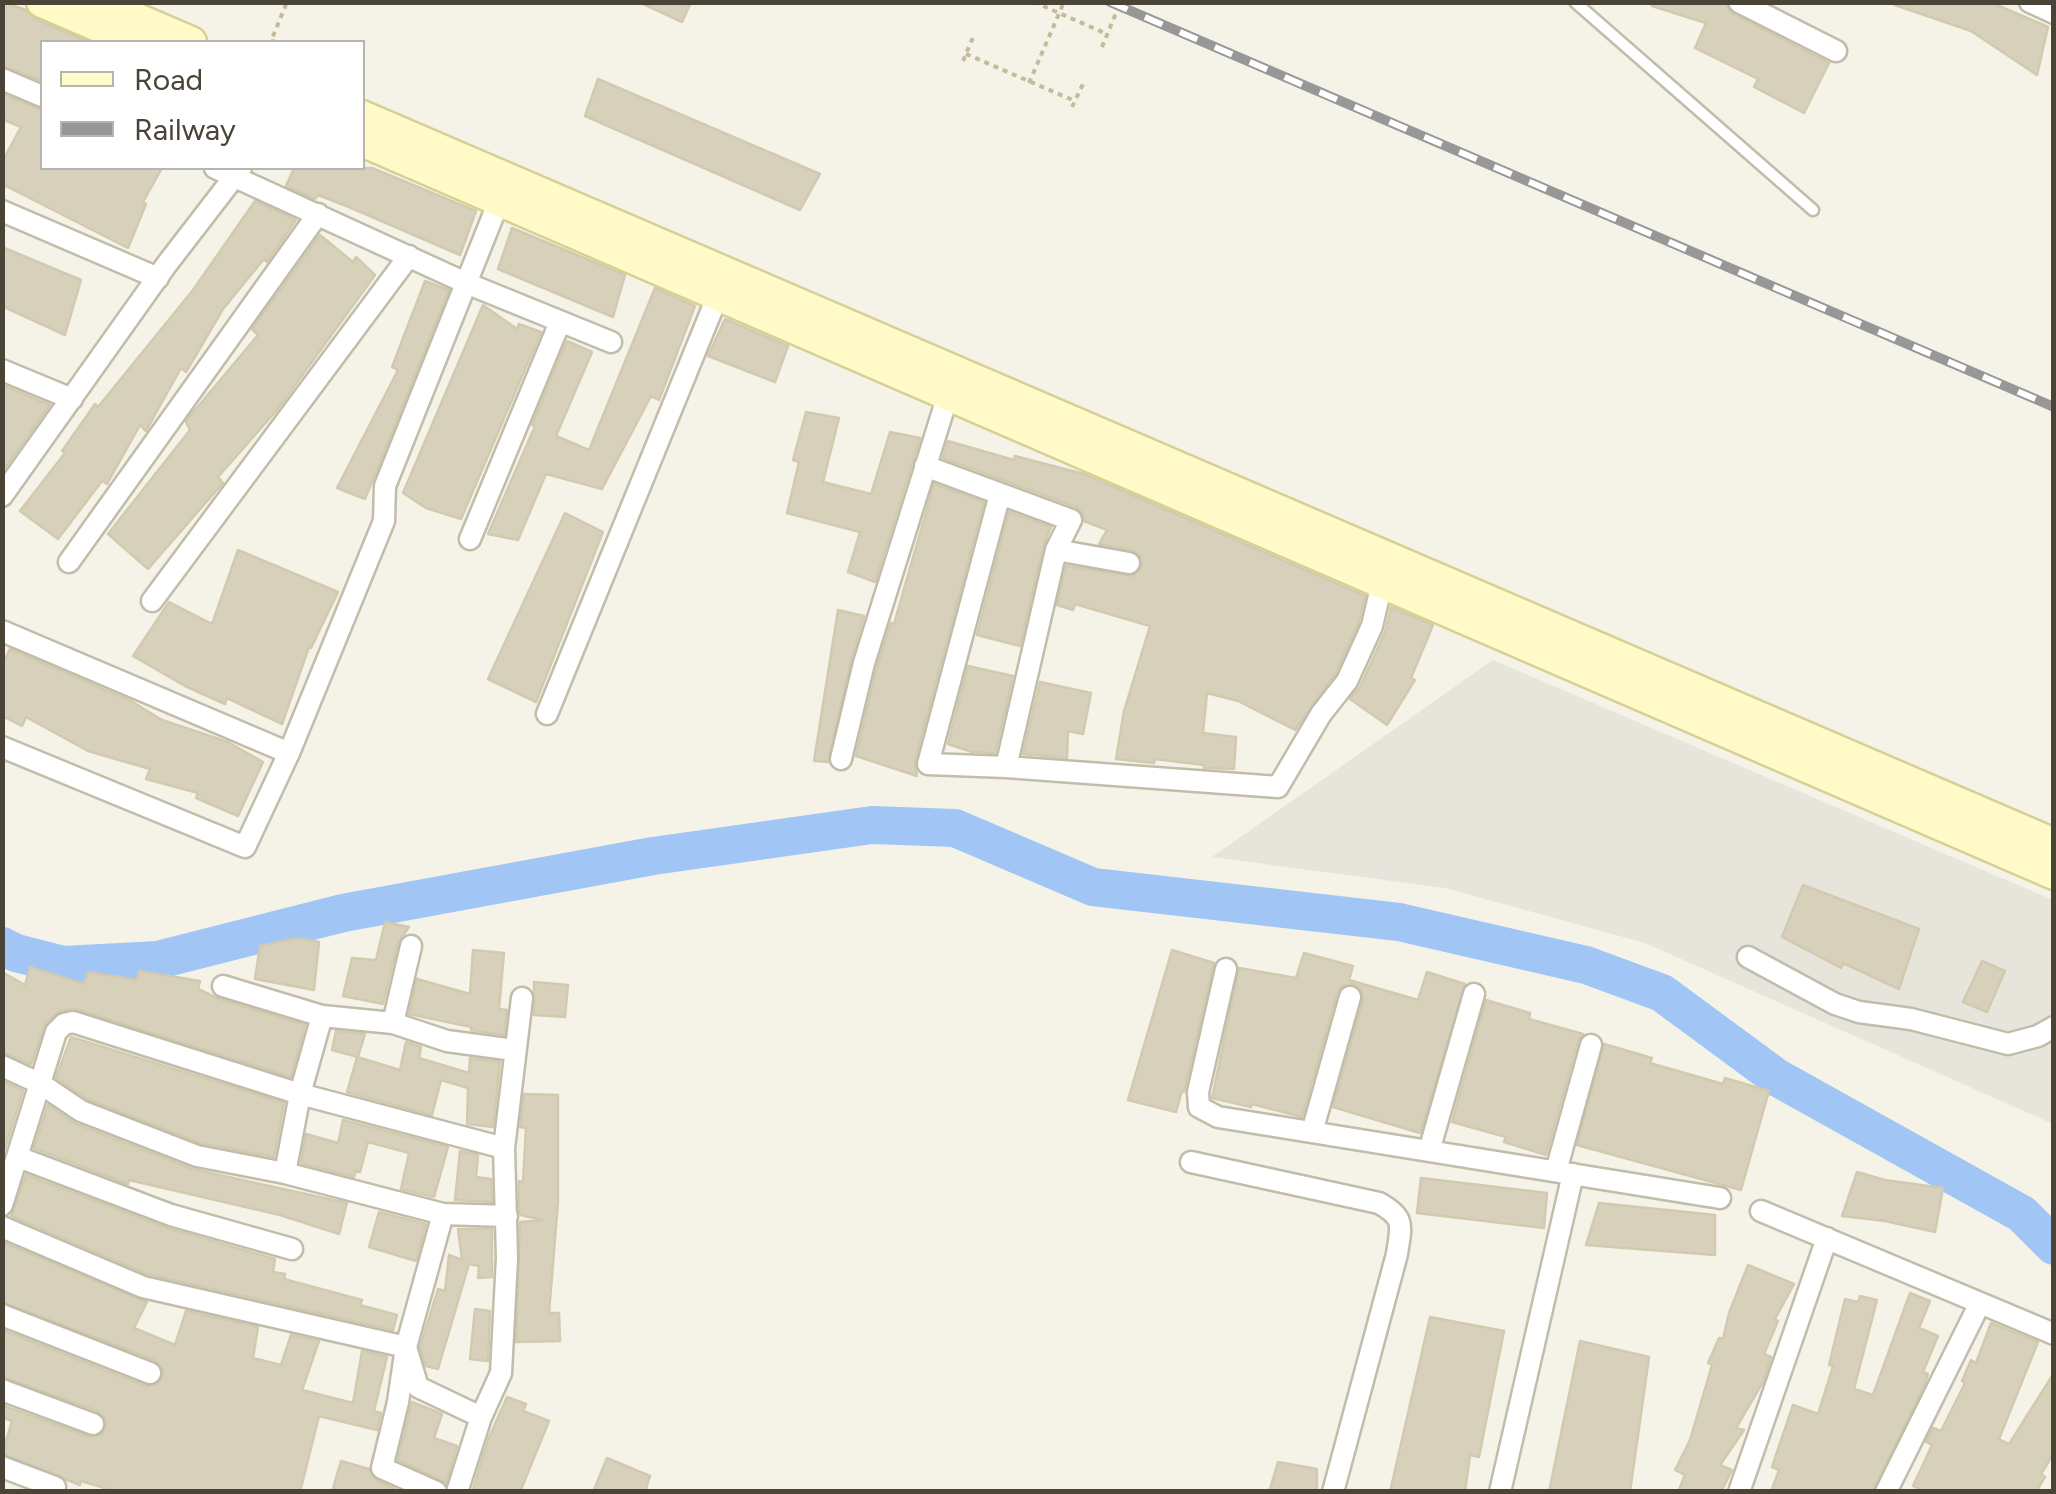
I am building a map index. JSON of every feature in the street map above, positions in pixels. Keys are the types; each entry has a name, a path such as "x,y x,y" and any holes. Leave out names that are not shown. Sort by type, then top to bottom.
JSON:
{"street":[{"path":"42,2 130,40"},
{"path":"98,2 187,40"},
{"path":"1740,2 1836,50"},
{"path":"2030,2 2054,12"},
{"path":"2,79 40,95"},
{"path":"365,117 2054,844"},
{"path":"365,142 2054,874"},
{"path":"3,494 238,172 466,283 611,342"},
{"path":"2,747 245,847 384,521 385,486 500,201"},
{"path":"2,211 158,278"},
{"path":"70,562 318,214"},
{"path":"152,601 409,256"},
{"path":"547,714 718,295"},
{"path":"470,539 560,322"},
{"path":"2,370 72,399"},
{"path":"841,759 864,663 948,395"},
{"path":"924,466 1071,520 1056,550 1006,767"},
{"path":"1000,494 928,764 1278,786 1321,714 1347,681 1372,626 1382,584"},
{"path":"1056,550 1129,563"},
{"path":"2,631 288,753"},
{"path":"393,1023 411,946"},
{"path":"1748,958 1835,1004 1859,1012 1911,1019 2008,1044 2054,1027"},
{"path":"1226,969 1198,1092 1199,1107 1218,1117 1720,1198"},
{"path":"224,986 322,1016 393,1023 447,1041 514,1050"},
{"path":"1428,1151 1474,994"},
{"path":"1312,1132 1350,996"},
{"path":"457,1492 480,1417 501,1373 507,1216 504,1148 522,998"},
{"path":"284,1172 322,1016"},
{"path":"2,1205 56,1032 73,1022 300,1094 504,1148"},
{"path":"1500,1492 1592,1046"},
{"path":"2,1066 41,1084 82,1111 196,1156 284,1172 443,1214 507,1216"},
{"path":"18,1158 171,1215 292,1249"},
{"path":"1191,1162 1380,1202 1396,1212 1401,1225 1397,1254 1332,1492"},
{"path":"1761,1210 2054,1334"},
{"path":"436,1492 382,1468 406,1347 443,1214"},
{"path":"2,1227 143,1286 406,1347"},
{"path":"1739,1492 1827,1238"},
{"path":"1886,1492 1980,1303"},
{"path":"2,1316 150,1372"},
{"path":"406,1347 418,1387 480,1417"},
{"path":"2,1390 93,1424"},
{"path":"2,1467 58,1490"}],"lane":[{"path":"1575,2 1814,210"}],"path":[{"path":"275,40 287,2"},
{"path":"1034,2 1107,34"},
{"path":"1029,83 1064,2"},
{"path":"1102,47 1116,13"},
{"path":"963,60 974,35"},
{"path":"966,54 1075,101"},
{"path":"1072,107 1084,82"}],"shaded area":[{"path":"1493,660 2053,900 2053,1124 1645,943 1445,888 1212,857"}],"building":[{"path":"2,2 84,40 40,40 40,80 2,66"},
{"path":"639,2 691,2 682,22"},
{"path":"1652,2 1725,2 1733,14 1829,63 1804,113 1754,87 1758,79 1695,48 1706,23 1652,6"},
{"path":"1895,2 1990,2 2048,27 2037,75 1971,31"},
{"path":"598,79 820,174 800,210 585,116"},
{"path":"2,94 40,109 40,170 161,170 143,202 146,204 128,248 2,184 2,162 21,127 2,119"},
{"path":"372,168 476,211 460,255 349,207 318,195 315,199 286,186 293,170"},
{"path":"255,201 296,220 267,262 264,259 223,309 186,372 181,368 146,431 140,425 107,484 102,481 58,539 20,511 65,453 62,451 95,404 98,407 193,290"},
{"path":"512,228 625,275 613,317 498,269"},
{"path":"320,235 353,262 356,257 375,275 277,410 218,477 223,483 148,569 108,534 190,430 186,422 190,416 258,335 252,329"},
{"path":"2,247 81,280 65,335 2,306"},
{"path":"425,281 449,290 365,499 337,488 398,370 392,367"},
{"path":"655,288 695,306 659,400 651,396 602,489 546,474 518,540 488,534 567,341 592,352 556,436 589,450"},
{"path":"483,305 517,329 519,324 541,332 461,519 426,508 403,493"},
{"path":"725,319 788,346 775,382 708,356"},
{"path":"2,385 50,405 2,472"},
{"path":"806,412 839,418 823,482 871,494 890,432 920,438 875,582 848,572 860,532 787,513 799,462 793,460"},
{"path":"948,441 1084,474 1365,596 1359,622 1335,674 1295,730 1238,701 1207,693 1203,733 1236,737 1234,769 1155,759 1154,763 1116,759 1124,711 1150,626 1075,604 1073,610 1057,605 1066,566 1133,576 1142,566 1141,557 1132,550 1099,544 1107,530 1084,521 1076,507 943,458"},
{"path":"934,484 984,502 915,760 917,776 856,756 877,667 891,623 894,624"},
{"path":"1009,512 1051,527 1020,646 977,635"},
{"path":"565,513 603,532 536,702 488,679"},
{"path":"238,550 338,592 309,647 282,724 227,698 225,704 185,686 133,656 169,602 212,624"},
{"path":"1391,607 1433,625 1411,678 1415,680 1387,725 1350,699 1360,687 1385,632"},
{"path":"838,610 864,616 828,762 814,761"},
{"path":"10,649 131,701 162,720 228,742 263,762 238,816 196,798 198,793 146,779 150,769 88,751 26,717 22,726 2,716 2,665"},
{"path":"968,666 1013,676 995,753 972,752 948,744"},
{"path":"1040,682 1091,693 1083,734 1068,731 1067,758 1023,754"},
{"path":"1803,885 1919,929 1899,989 1843,963 1841,968 1782,937"},
{"path":"385,922 409,927 398,943 383,1004 343,996 352,958 376,960"},
{"path":"298,938 319,942 314,990 255,979 260,946"},
{"path":"473,950 504,953 499,1009 507,1010 504,1035 409,1014 417,979 470,994"},
{"path":"1172,950 1214,963 1176,1112 1128,1100"},
{"path":"1304,953 1353,966 1349,980 1418,1000 1427,972 1465,984 1420,1133 1333,1107 1363,1001 1360,988 1353,984 1341,987 1337,993 1302,1117 1212,1098 1239,968 1296,978"},
{"path":"1982,961 2005,971 1987,1012 1963,1002"},
{"path":"30,967 84,984 88,972 137,980 139,971 200,981 198,989 219,999 305,1025 291,1077 76,1009 60,1011 46,1022 31,1064 2,1052 2,972 25,985"},
{"path":"534,982 568,985 565,1017 534,1015"},
{"path":"1486,1000 1530,1013 1529,1019 1583,1034 1546,1155 1504,1142 1506,1137 1452,1122"},
{"path":"336,1031 365,1034 358,1057 332,1050"},
{"path":"71,1037 284,1103 274,1157 201,1143 87,1099 56,1078"},
{"path":"406,1042 421,1047 419,1058 469,1073 470,1058 500,1062 493,1127 467,1124 468,1088 441,1080 432,1115 347,1092 357,1057 400,1070"},
{"path":"1604,1044 1652,1058 1650,1063 1723,1084 1725,1078 1769,1091 1741,1190 1577,1145"},
{"path":"2,1081 23,1091 2,1157"},
{"path":"524,1094 558,1095 558,1202 549,1313 559,1313 560,1341 516,1342 520,1222 542,1220 521,1215 519,1210 526,1128 520,1127"},
{"path":"48,1105 76,1124 192,1169 347,1203 339,1234 280,1215 129,1180 128,1184 34,1148"},
{"path":"343,1120 448,1147 434,1197 401,1189 409,1153 368,1142 360,1172 356,1171 354,1177 301,1163 306,1134 338,1143"},
{"path":"460,1151 478,1155 476,1177 491,1179 492,1202 455,1200"},
{"path":"1857,1172 1943,1188 1935,1232 1842,1216"},
{"path":"26,1175 167,1228 275,1259 273,1272 285,1274 284,1279 362,1300 360,1305 397,1315 393,1330 147,1274 11,1216"},
{"path":"1421,1178 1547,1193 1544,1228 1417,1213"},
{"path":"1599,1203 1715,1215 1715,1255 1586,1245"},
{"path":"379,1212 426,1224 416,1261 369,1247"},
{"path":"458,1229 492,1229 492,1277 478,1278 479,1266 469,1264 438,1369 426,1366 420,1347 438,1289 445,1291 449,1255 462,1260"},
{"path":"2,1242 147,1302 134,1328 175,1345 186,1311 258,1327 253,1358 281,1365 291,1335 319,1341 302,1390 353,1403 362,1351 387,1357 374,1411 381,1413 377,1430 319,1416 300,1492 118,1492 81,1481 80,1485 2,1454 12,1421 2,1417 2,1405 89,1437 102,1434 107,1423 98,1411 2,1377 2,1330 145,1386 158,1384 164,1372 155,1360 2,1302"},
{"path":"1748,1265 1794,1284 1775,1319 1778,1321 1764,1354 1771,1357 1763,1382 1736,1428 1744,1430 1720,1465 1732,1470 1721,1492 1678,1492 1685,1475 1675,1470 1690,1440 1712,1365 1708,1363 1719,1338 1723,1339"},
{"path":"1910,1293 1930,1301 1919,1328 1938,1336 1923,1372 1928,1374 1925,1384 1872,1492 1771,1492 1779,1470 1772,1467 1793,1405 1818,1414 1833,1366 1829,1365 1845,1299 1858,1302 1860,1296 1877,1300 1854,1389 1873,1395"},
{"path":"475,1309 490,1311 488,1361 470,1359"},
{"path":"1430,1317 1504,1331 1479,1457 1470,1455 1465,1492 1390,1492"},
{"path":"1991,1323 2038,1342 1999,1439 2009,1444 2054,1373 2054,1453 2041,1474 2045,1477 2036,1492 1925,1492 1913,1486 1932,1445 1926,1442 1933,1428 1941,1431 1965,1383 1962,1381 1971,1360 1976,1363"},
{"path":"1580,1341 1649,1357 1630,1492 1549,1492"},
{"path":"507,1397 526,1404 523,1411 549,1421 520,1492 472,1492 488,1440"},
{"path":"412,1402 442,1414 434,1438 457,1446 446,1483 398,1460"},
{"path":"607,1458 650,1476 645,1492 593,1492"},
{"path":"341,1461 369,1469 376,1480 401,1492 332,1492"},
{"path":"1278,1462 1317,1469 1317,1492 1269,1492"}],"waterway":[{"path":"2,946 63,965 158,960 343,913 653,856 872,825 955,828 1093,887 1399,922 1586,965 1662,993 1776,1077 2022,1214 2054,1246"}],"railway":[{"path":"1110,2 2054,407"}]}
